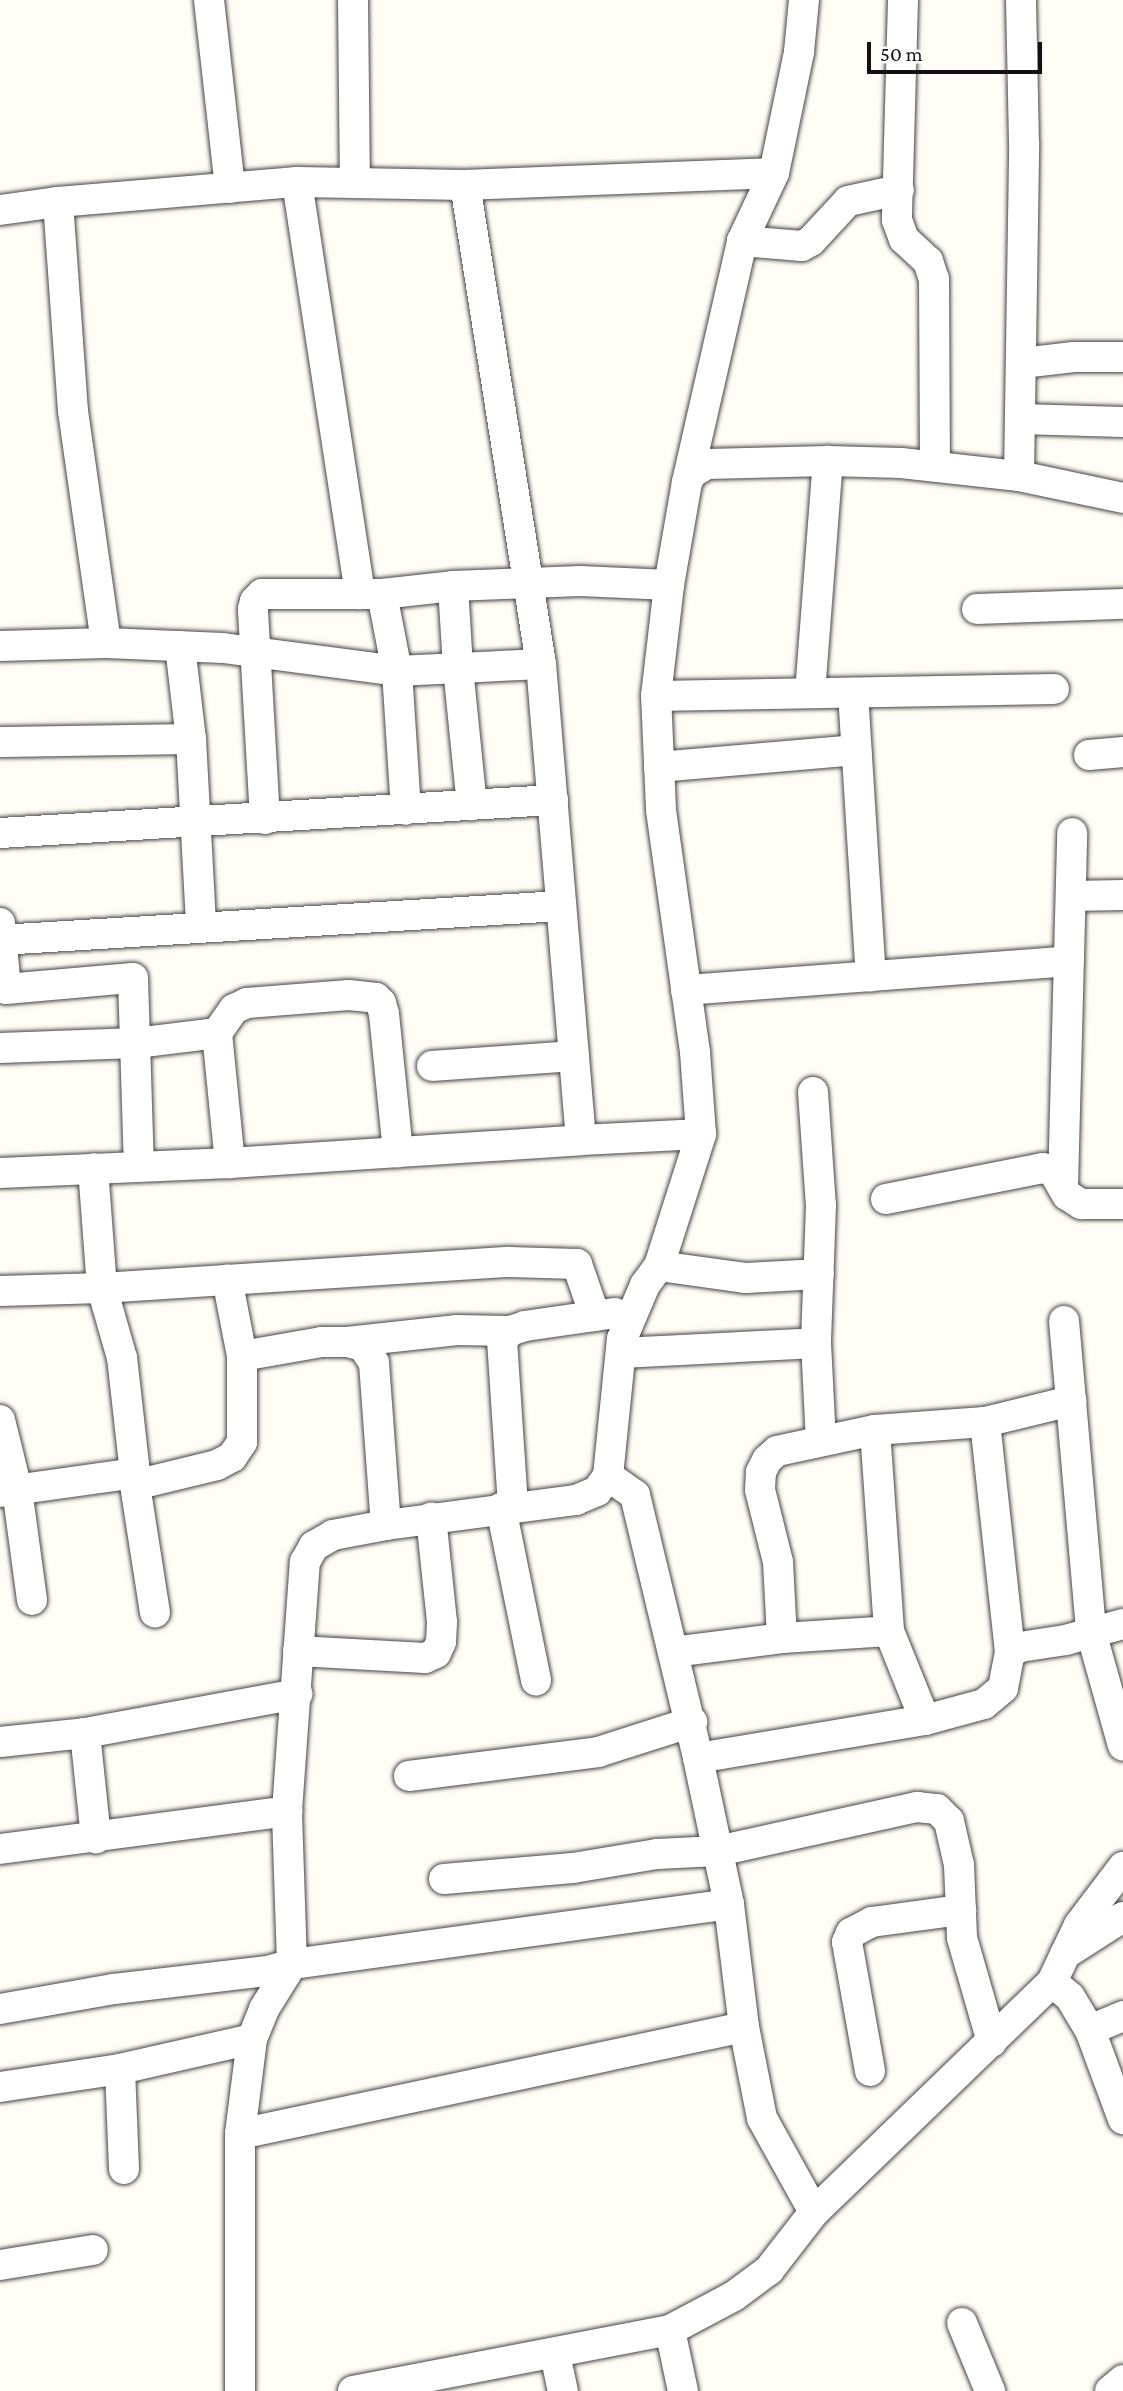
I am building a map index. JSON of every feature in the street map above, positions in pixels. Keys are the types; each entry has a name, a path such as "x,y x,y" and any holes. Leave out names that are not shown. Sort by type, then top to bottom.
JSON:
{"street":[{"path":"209,0 230,188"},
{"path":"353,0 355,183"},
{"path":"240,2391 240,2134 252,2039 264,2009 292,1964 287,1811 298,1694 298,1651 305,1562 314,1546 333,1535 507,1507 576,1500 597,1491 608,1476 622,1339 633,1311 659,1266 701,1134 699,1092 661,809 656,696 669,585 687,482 742,241 774,173 799,52 804,0"},
{"path":"903,0 899,230 904,239 928,261 934,279 935,466"},
{"path":"1019,476 1024,143 1021,0"},
{"path":"0,210 58,202 297,182 465,185 774,173"},
{"path":"297,182 371,594 397,671 406,810"},
{"path":"465,185 541,664 581,1140"},
{"path":"742,241 802,246 827,226 848,201 899,190"},
{"path":"58,202 73,411 106,643"},
{"path":"1022,363 1123,357"},
{"path":"1020,419 1123,422"},
{"path":"687,482 692,473 707,464 828,461 935,466 1019,476 1123,498"},
{"path":"810,693 828,461"},
{"path":"265,819 253,609 255,601 262,594 371,594 453,586 580,581 669,585"},
{"path":"453,586 458,668 472,805"},
{"path":"977,609 1123,604"},
{"path":"0,646 106,643 180,646 397,671 541,664"},
{"path":"180,646 191,738 201,926"},
{"path":"656,696 1054,689"},
{"path":"853,693 872,976"},
{"path":"0,742 191,738"},
{"path":"659,767 856,750"},
{"path":"1089,755 1123,752"},
{"path":"0,833 197,824 553,800"},
{"path":"1063,1186 1072,833"},
{"path":"1071,896 1123,895"},
{"path":"139,1167 133,978 6,989 1,934 561,906"},
{"path":"686,990 1069,961"},
{"path":"230,1163 217,1034 234,1009 247,1003 349,995 376,998 384,1014 398,1152"},
{"path":"0,1048 136,1043 217,1034"},
{"path":"432,1066 574,1056"},
{"path":"813,1092 821,1205 816,1343 821,1441"},
{"path":"0,1173 230,1163 701,1134"},
{"path":"93,1168 102,1288 122,1358 135,1479 155,1612"},
{"path":"886,1199 1043,1168 1053,1171 1067,1195 1081,1204 1123,1204"},
{"path":"0,1290 102,1288 509,1262 577,1264 595,1316"},
{"path":"659,1266 746,1278 819,1274"},
{"path":"9,1491 135,1479 217,1465 232,1457 242,1442 242,1356 227,1279"},
{"path":"242,1356 322,1342 347,1342 457,1330 510,1331 633,1311"},
{"path":"1064,1321 1091,1632 1123,1746"},
{"path":"510,1331 502,1341 507,1507 536,1680"},
{"path":"347,1342 363,1346 374,1363 386,1525"},
{"path":"621,1353 816,1343"},
{"path":"782,1638 778,1562 760,1490 761,1472 767,1460 777,1451 875,1430 985,1422 1070,1401"},
{"path":"0,1420 9,1491 32,1600"},
{"path":"985,1422 1010,1653"},
{"path":"875,1430 889,1632 925,1720"},
{"path":"608,1476 635,1495 692,1723 729,1904 744,2027 762,2118 814,2212"},
{"path":"298,1651 425,1658 436,1653 441,1642 442,1622 431,1518"},
{"path":"698,1758 925,1720 984,1704 997,1696 1003,1688 1005,1662 1010,1653 1020,1647 1123,1624"},
{"path":"673,1652 782,1638 889,1632"},
{"path":"0,1742 85,1733 298,1694"},
{"path":"410,1776 598,1752 692,1723"},
{"path":"85,1733 96,1838"},
{"path":"444,1879 573,1868 657,1854 718,1851 916,1807 937,1809 949,1821 959,1866 962,1938 992,2042"},
{"path":"0,1849 287,1811"},
{"path":"353,2391 454,2381 555,2354 670,2330 734,2297 769,2270 814,2212 1052,1982 1079,1925 1123,1867"},
{"path":"0,2009 114,1989 268,1971 292,1964 729,1904"},
{"path":"870,2071 847,1942 851,1933 872,1922 961,1910"},
{"path":"1065,1954 1123,1917"},
{"path":"1052,1982 1070,1997 1090,2030 1123,2119"},
{"path":"1090,2030 1123,2016"},
{"path":"240,2134 744,2027"},
{"path":"0,2087 120,2069 252,2039"},
{"path":"120,2069 124,2169"},
{"path":"0,2265 93,2250"},
{"path":"962,2323 990,2391"},
{"path":"670,2330 682,2391"},
{"path":"555,2354 563,2391"},
{"path":"1110,2391 1123,2380"}]}
